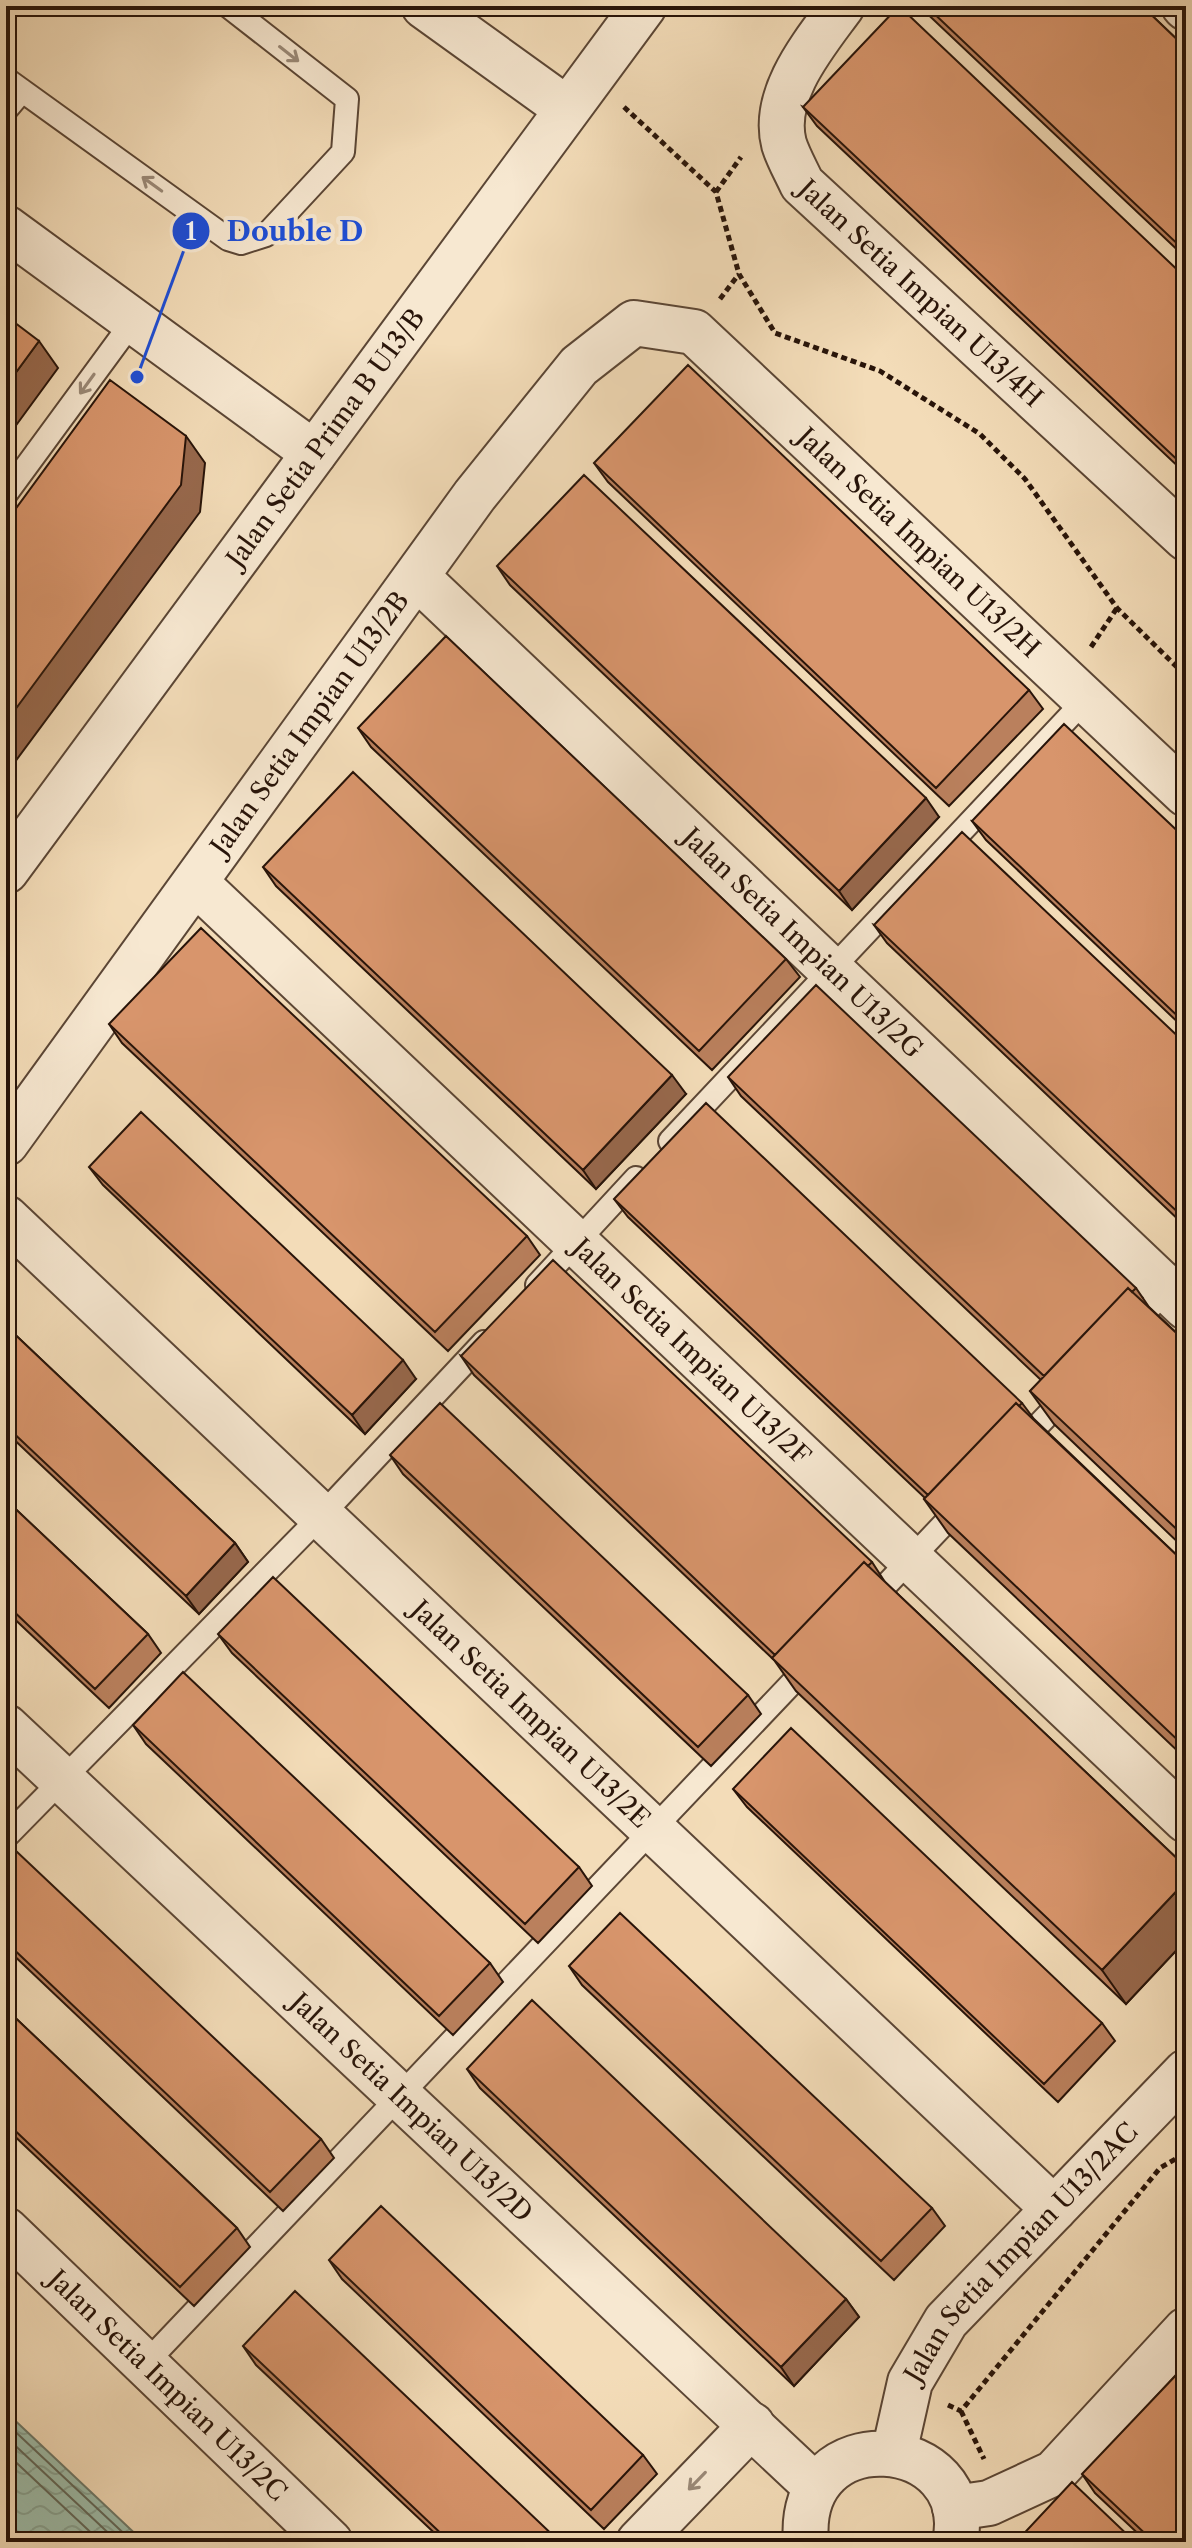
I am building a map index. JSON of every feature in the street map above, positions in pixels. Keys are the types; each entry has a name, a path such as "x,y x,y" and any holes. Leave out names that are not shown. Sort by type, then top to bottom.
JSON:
{"street":[{"path":"424,6 579,94"},
{"name":"Jalan Setia Prima B U13/B","path":"6,871 644,6"},
{"name":"Jalan Setia Impian U13/4H","path":"842,6 815,42 784,98 783,142 802,184 1186,538"},
{"path":"6,228 314,453"},
{"name":"Jalan Setia Impian U13/2B","path":"6,1143 418,578 475,495 579,366 634,323"},
{"name":"Jalan Setia Impian U13/2H","path":"634,323 694,332 1186,794"},
{"name":"Jalan Setia Impian U13/2G","path":"418,578 829,968 1180,1289"},
{"name":"Jalan Setia Impian U13/2F","path":"196,883 1186,1820"},
{"name":"Jalan Setia Impian U13/2E","path":"6,1218 1054,2209"},
{"name":"Jalan Setia Impian U13/2D","path":"6,1727 816,2487"},
{"name":"Jalan Setia Impian U13/2AC","path":"894,2453 910,2382 946,2321 1186,2072"},
{"name":"Jalan Setia Impian U13/2C","path":"6,2230 330,2542"},
{"path":"806,2542 808,2505 816,2487 831,2470 850,2458 894,2453 932,2471 946,2488 955,2525 989,2503 1054,2473 1185,2333"},
{"path":"639,2542 752,2425"}],"lane":[{"path":"6,110 14,85 228,239 241,243 266,235 343,152 347,99 228,6"},
{"path":"6,494 133,321"},
{"path":"523,1300 829,968 1086,699"},
{"path":"1114,1345 1180,1289"},
{"path":"6,1837 321,1516 502,1322"},
{"path":"1007,1458 1082,1379"},
{"path":"857,1616 975,1492"},
{"path":"145,2364 825,1649"}],"path":[{"path":"579,94 716,192 739,274 775,333 880,371 980,434 1025,479 1117,608 1186,676"},
{"path":"906,2403 943,2403 961,2411 1160,2168 1186,2153"}],"water":[{"path":"6,2412 144,2542 6,2542"}],"building":[{"path":"899,6 1186,278 1186,468 803,107"},
{"path":"926,6 1142,6 1186,48 1186,252"},
{"path":"6,316 39,341 6,386"},
{"path":"688,365 1029,690 936,788 594,463"},
{"path":"110,380 186,436 181,485 6,722 6,522"},
{"path":"584,475 926,798 839,891 497,566"},
{"path":"446,636 786,959 699,1051 358,728"},
{"path":"1064,724 1186,839 1186,1024 972,821"},
{"path":"353,772 672,1075 583,1170 263,867"},
{"path":"962,832 1186,1044 1186,1220 874,925"},
{"path":"201,928 527,1236 435,1332 109,1024"},
{"path":"816,985 1136,1288 1132,1292 1128,1288 1044,1376 728,1077"},
{"path":"706,1103 1022,1403 1019,1406 1016,1403 928,1495 614,1199"},
{"path":"141,1112 403,1360 352,1415 89,1167"},
{"path":"553,1260 872,1562 868,1566 864,1562 775,1655 461,1356"},
{"path":"1128,1288 1186,1342 1186,1538 1030,1391"},
{"path":"6,1326 235,1543 186,1596 6,1426"},
{"path":"440,1403 748,1695 698,1747 390,1455"},
{"path":"1016,1403 1186,1564 1186,1748 924,1499"},
{"path":"6,1500 148,1634 95,1689 6,1604"},
{"path":"864,1562 1186,1867 1186,1881 1102,1970 772,1658"},
{"path":"273,1577 579,1867 525,1924 218,1634"},
{"path":"183,1672 490,1963 439,2016 133,1725"},
{"path":"791,1728 1102,2023 1044,2084 733,1789"},
{"path":"15,1850 321,2139 270,2192 6,1942 6,1860"},
{"path":"620,1913 932,2208 881,2261 569,1966"},
{"path":"532,2000 846,2299 781,2367 467,2069"},
{"path":"6,2009 237,2228 180,2287 6,2122"},
{"path":"381,2206 643,2455 591,2510 329,2260"},
{"path":"295,2291 560,2542 450,2542 243,2346"},
{"path":"1179,2372 1186,2379 1186,2542 1154,2542 1082,2474"},
{"path":"1072,2482 1135,2542 1016,2542"}],"place":[{"name":"Double D","path":"137,377"}]}
